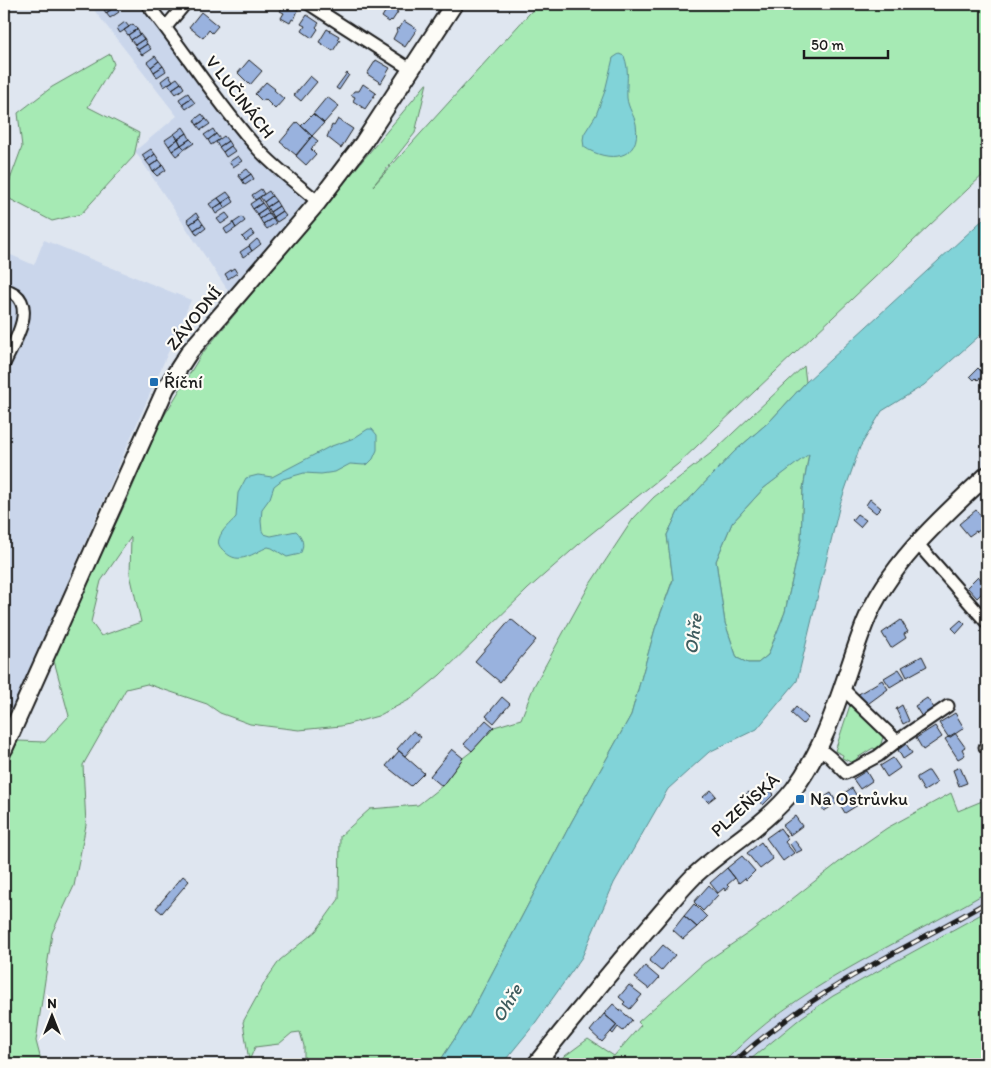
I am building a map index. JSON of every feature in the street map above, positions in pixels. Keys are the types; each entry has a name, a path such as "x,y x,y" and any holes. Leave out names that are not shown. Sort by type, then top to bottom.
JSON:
{"street":[{"name":"V LUČINÁCH","path":"147,4 166,27 212,94 259,151 318,202"},
{"path":"166,27 185,4"},
{"path":"309,4 410,69"},
{"name":"ZÁVODNÍ","path":"4,749 166,388 190,350 318,202 363,143 454,4"},
{"path":"4,289 14,294 21,301 24,319 4,364"},
{"name":"PLZEŇSKÁ","path":"536,1064 599,984 694,876 786,798 807,769 819,748 843,689 866,622 884,588 917,543 987,475"},
{"path":"917,543 987,623"},
{"path":"843,689 897,742"},
{"path":"819,748 846,773 878,756 948,706"}],"shaded area":[{"path":"102,4 138,4 169,42 206,96 260,159 310,204 229,292 135,151 177,116 94,10"},
{"path":"44,240 191,300 4,728 4,252 34,265"},
{"path":"987,892 987,911 833,996 802,1017 745,1064 722,1064 737,1048 766,1024 824,981"}],"green space":[{"path":"538,4 987,4 987,171 678,464 587,537 528,589 440,675 411,699 378,716 341,726 299,730 250,724 220,713 207,704 147,684 126,689 83,765 86,825 74,886 52,933 36,1041 42,1064 4,1064 4,772 18,741 45,742 69,716 53,657 126,502 161,421 201,355 427,83 415,133 373,186","holes":["131,537 130,574 141,622 101,636 91,622 101,581"]},
{"path":"110,54 114,64 88,107 139,133 134,156 81,214 52,221 4,196 22,147 18,113 52,87"},
{"path":"804,366 806,382 771,420 734,452 679,510 667,535 673,579 655,629 631,715 572,821 469,1017 438,1064 304,1064 304,1046 300,1032 292,1033 279,1044 255,1047 249,1061 243,1022 266,980 280,960 316,931 339,899 340,836 370,809 418,805 442,786 463,758 494,727 521,719 534,686 590,584 633,519 654,497 715,450"},
{"path":"809,453 803,489 801,540 785,612 768,655 758,663 748,663 737,658 725,623 716,561 732,523 764,488"},
{"path":"851,702 884,734 879,750 873,748 857,758 855,764 842,758 843,755 835,751"},
{"path":"951,793 958,811 987,799 987,892 814,989 782,1011 751,1036 722,1064 554,1064 588,1039 614,1056 641,1025 638,1022 704,963 750,932 852,852 887,828"},
{"path":"987,911 987,1064 745,1064 802,1017 833,996"}],"water":[{"path":"619,54 624,56 626,62 627,98 636,124 636,136 634,145 629,152 613,157 593,152 584,147 583,140 584,134 596,115 605,91 613,58"},
{"name":"Ohře","path":"987,216 987,329 924,385 882,411 860,447 840,504 797,681 757,729 709,752 668,789 614,883 582,957 533,1026 502,1064 438,1064 469,1017 572,821 631,715 655,629 673,580 667,535 679,510 734,452 771,420 806,382","holes":["809,454 803,489 801,540 785,612 768,655 758,663 748,663 737,658 725,623 716,561 732,523 764,488"]},
{"path":"368,429 372,429 377,435 377,450 373,459 368,464 350,464 335,472 321,474 304,473 283,479 274,486 270,498 262,509 262,531 264,534 271,536 296,531 302,542 300,554 287,557 268,547 246,557 236,558 230,556 221,548 219,543 220,535 236,517 238,493 246,478 258,475 272,477 329,447 354,438"}],"building":[{"path":"108,4 113,4 115,7 106,13 103,8"},
{"path":"285,4 289,4 298,10 294,20 292,19 290,23 281,18 284,13 280,11"},
{"path":"390,4 397,4 393,9 398,12 392,21 389,22 382,17"},
{"path":"115,7 119,12 110,18 106,13"},
{"path":"201,12 218,26 212,33 209,30 203,38 189,27"},
{"path":"307,15 319,23 316,27 318,29 312,38 302,31 305,26 301,24"},
{"path":"404,21 417,29 405,47 393,39 397,28 399,29"},
{"path":"125,22 129,27 120,33 117,28"},
{"path":"133,24 137,29 128,35 124,30"},
{"path":"137,29 140,34 131,40 128,35"},
{"path":"327,29 339,36 340,40 333,51 319,42"},
{"path":"140,34 144,39 135,45 131,40"},
{"path":"144,39 147,44 138,50 135,45"},
{"path":"147,44 151,49 142,55 138,50"},
{"path":"155,56 159,61 151,67 147,62"},
{"path":"249,60 262,71 250,85 238,73"},
{"path":"376,60 390,68 381,83 367,74"},
{"path":"159,61 163,66 154,72 151,67"},
{"path":"163,66 166,71 157,77 154,72"},
{"path":"347,73 349,75 339,90 336,88"},
{"path":"169,75 173,81 164,87 161,81"},
{"path":"310,76 317,82 301,101 294,95"},
{"path":"177,78 181,83 172,89 168,84"},
{"path":"266,82 284,99 275,109 265,99 262,101 255,94"},
{"path":"181,83 184,88 176,94 172,89"},
{"path":"363,84 376,93 365,109 353,101 355,97 351,95 354,91 359,91"},
{"path":"188,93 191,98 182,104 179,99"},
{"path":"327,97 339,106 324,123 313,114"},
{"path":"191,98 195,103 186,109 182,104"},
{"path":"202,114 206,119 197,125 194,120"},
{"path":"313,114 324,123 312,136 301,126"},
{"path":"206,119 210,124 201,130 197,125"},
{"path":"338,119 353,129 341,148 327,137 332,125 334,126"},
{"path":"297,122 312,136 296,155 280,142"},
{"path":"183,127 187,133 178,139 174,134"},
{"path":"213,129 216,134 208,140 204,135"},
{"path":"187,133 190,139 181,145 178,139"},
{"path":"174,134 178,139 169,146 165,140"},
{"path":"216,134 220,139 211,145 208,140"},
{"path":"224,136 228,141 219,147 216,142"},
{"path":"312,136 318,141 311,149 316,154 306,165 296,156"},
{"path":"178,139 181,145 172,151 169,146"},
{"path":"190,139 194,143 185,149 181,145"},
{"path":"228,141 231,146 223,152 219,147"},
{"path":"181,145 185,149 176,156 172,151"},
{"path":"231,146 235,151 226,157 223,152"},
{"path":"151,149 155,154 146,161 142,155"},
{"path":"155,154 159,160 150,166 146,161"},
{"path":"238,156 242,161 233,167 229,162"},
{"path":"159,160 163,165 153,172 150,166"},
{"path":"163,165 166,170 157,176 153,172"},
{"path":"247,169 251,174 242,180 238,175"},
{"path":"251,174 254,179 245,185 242,180"},
{"path":"261,189 264,194 255,200 252,195"},
{"path":"269,191 272,196 264,202 260,197"},
{"path":"227,192 231,197 222,203 218,198"},
{"path":"272,196 276,201 267,207 264,202"},
{"path":"231,197 234,202 225,208 222,203"},
{"path":"218,198 222,203 213,209 209,204"},
{"path":"259,198 262,203 253,209 250,204"},
{"path":"276,201 279,206 270,212 267,207"},
{"path":"222,203 225,208 216,214 213,209"},
{"path":"262,203 266,208 257,214 253,209"},
{"path":"279,206 282,211 273,217 270,212"},
{"path":"266,208 269,213 260,219 257,214"},
{"path":"282,211 286,216 277,222 273,217"},
{"path":"196,213 199,218 190,224 187,220"},
{"path":"226,213 230,218 221,224 217,219"},
{"path":"269,213 273,218 263,224 260,219"},
{"path":"242,217 245,221 236,228 233,223"},
{"path":"199,218 203,224 194,230 190,224"},
{"path":"273,218 276,223 267,229 263,224"},
{"path":"233,223 236,228 227,234 224,229"},
{"path":"203,224 206,228 197,235 194,230"},
{"path":"251,230 254,235 246,241 242,237"},
{"path":"257,239 261,244 252,251 249,246"},
{"path":"249,246 252,251 243,257 240,252"},
{"path":"234,268 237,273 228,279 225,274"},
{"path":"978,368 984,374 978,380 976,378 974,380 970,376"},
{"path":"870,499 881,508 876,513 866,505"},
{"path":"976,510 985,520 987,519 987,530 983,533 980,530 976,531 969,536 959,524"},
{"path":"857,514 866,520 860,527 852,520"},
{"path":"978,576 985,584 982,586 985,590 977,598 967,587"},
{"path":"511,619 536,640 500,682 475,661"},
{"path":"901,620 908,632 904,634 906,638 891,648 882,633"},
{"path":"961,620 965,624 957,633 952,628"},
{"path":"922,656 927,666 907,677 902,667"},
{"path":"899,669 905,678 890,687 884,678"},
{"path":"882,680 888,689 865,706 857,695"},
{"path":"502,697 510,704 494,723 486,716"},
{"path":"927,698 934,708 922,717 915,706"},
{"path":"902,705 909,721 903,724 896,709"},
{"path":"796,707 808,718 803,724 791,713"},
{"path":"955,713 964,728 949,738 939,723"},
{"path":"486,720 494,727 472,751 464,744"},
{"path":"935,726 942,737 923,750 916,738"},
{"path":"413,731 421,737 405,756 397,749"},
{"path":"955,733 965,747 962,749 965,755 958,759 945,739"},
{"path":"906,744 912,753 903,759 898,750"},
{"path":"452,749 463,758 442,786 430,776"},
{"path":"399,751 424,773 411,786 386,766"},
{"path":"893,758 900,768 887,777 880,766"},
{"path":"960,767 967,783 959,786 953,770"},
{"path":"866,771 872,781 860,789 853,779"},
{"path":"929,771 937,783 924,791 917,777"},
{"path":"852,788 861,803 845,813 836,798"},
{"path":"711,790 716,796 708,802 703,797"},
{"path":"769,790 774,794 763,805 759,800"},
{"path":"749,792 754,799 748,804 742,797"},
{"path":"831,793 837,803 824,811 818,801"},
{"path":"795,816 802,826 790,835 782,826"},
{"path":"780,828 788,839 785,842 794,853 783,861 766,838"},
{"path":"794,840 802,850 796,853 790,844"},
{"path":"761,842 773,859 760,869 747,853"},
{"path":"742,856 755,871 746,880 745,878 739,883 727,868"},
{"path":"727,868 735,878 727,885 729,887 726,891 724,888 718,893 710,883"},
{"path":"183,876 189,881 162,913 156,908"},
{"path":"709,885 718,895 703,911 694,902"},
{"path":"694,904 707,917 697,927 684,916"},
{"path":"684,916 697,927 683,939 673,930"},
{"path":"663,945 675,955 661,971 649,961"},
{"path":"645,966 659,978 649,989 635,978"},
{"path":"629,985 642,995 630,1009 623,1004 625,1002 619,997"},
{"path":"613,1004 632,1020 623,1031 618,1027 613,1034 611,1032 617,1025 604,1014"},
{"path":"604,1014 617,1025 602,1042 590,1031"}],"railway":[{"path":"733,1064 760,1040 828,991 880,960 987,902"}],"place":[{"name":"Říční","path":"154,382"},
{"name":"Na Ostrůvku","path":"800,799"}]}
